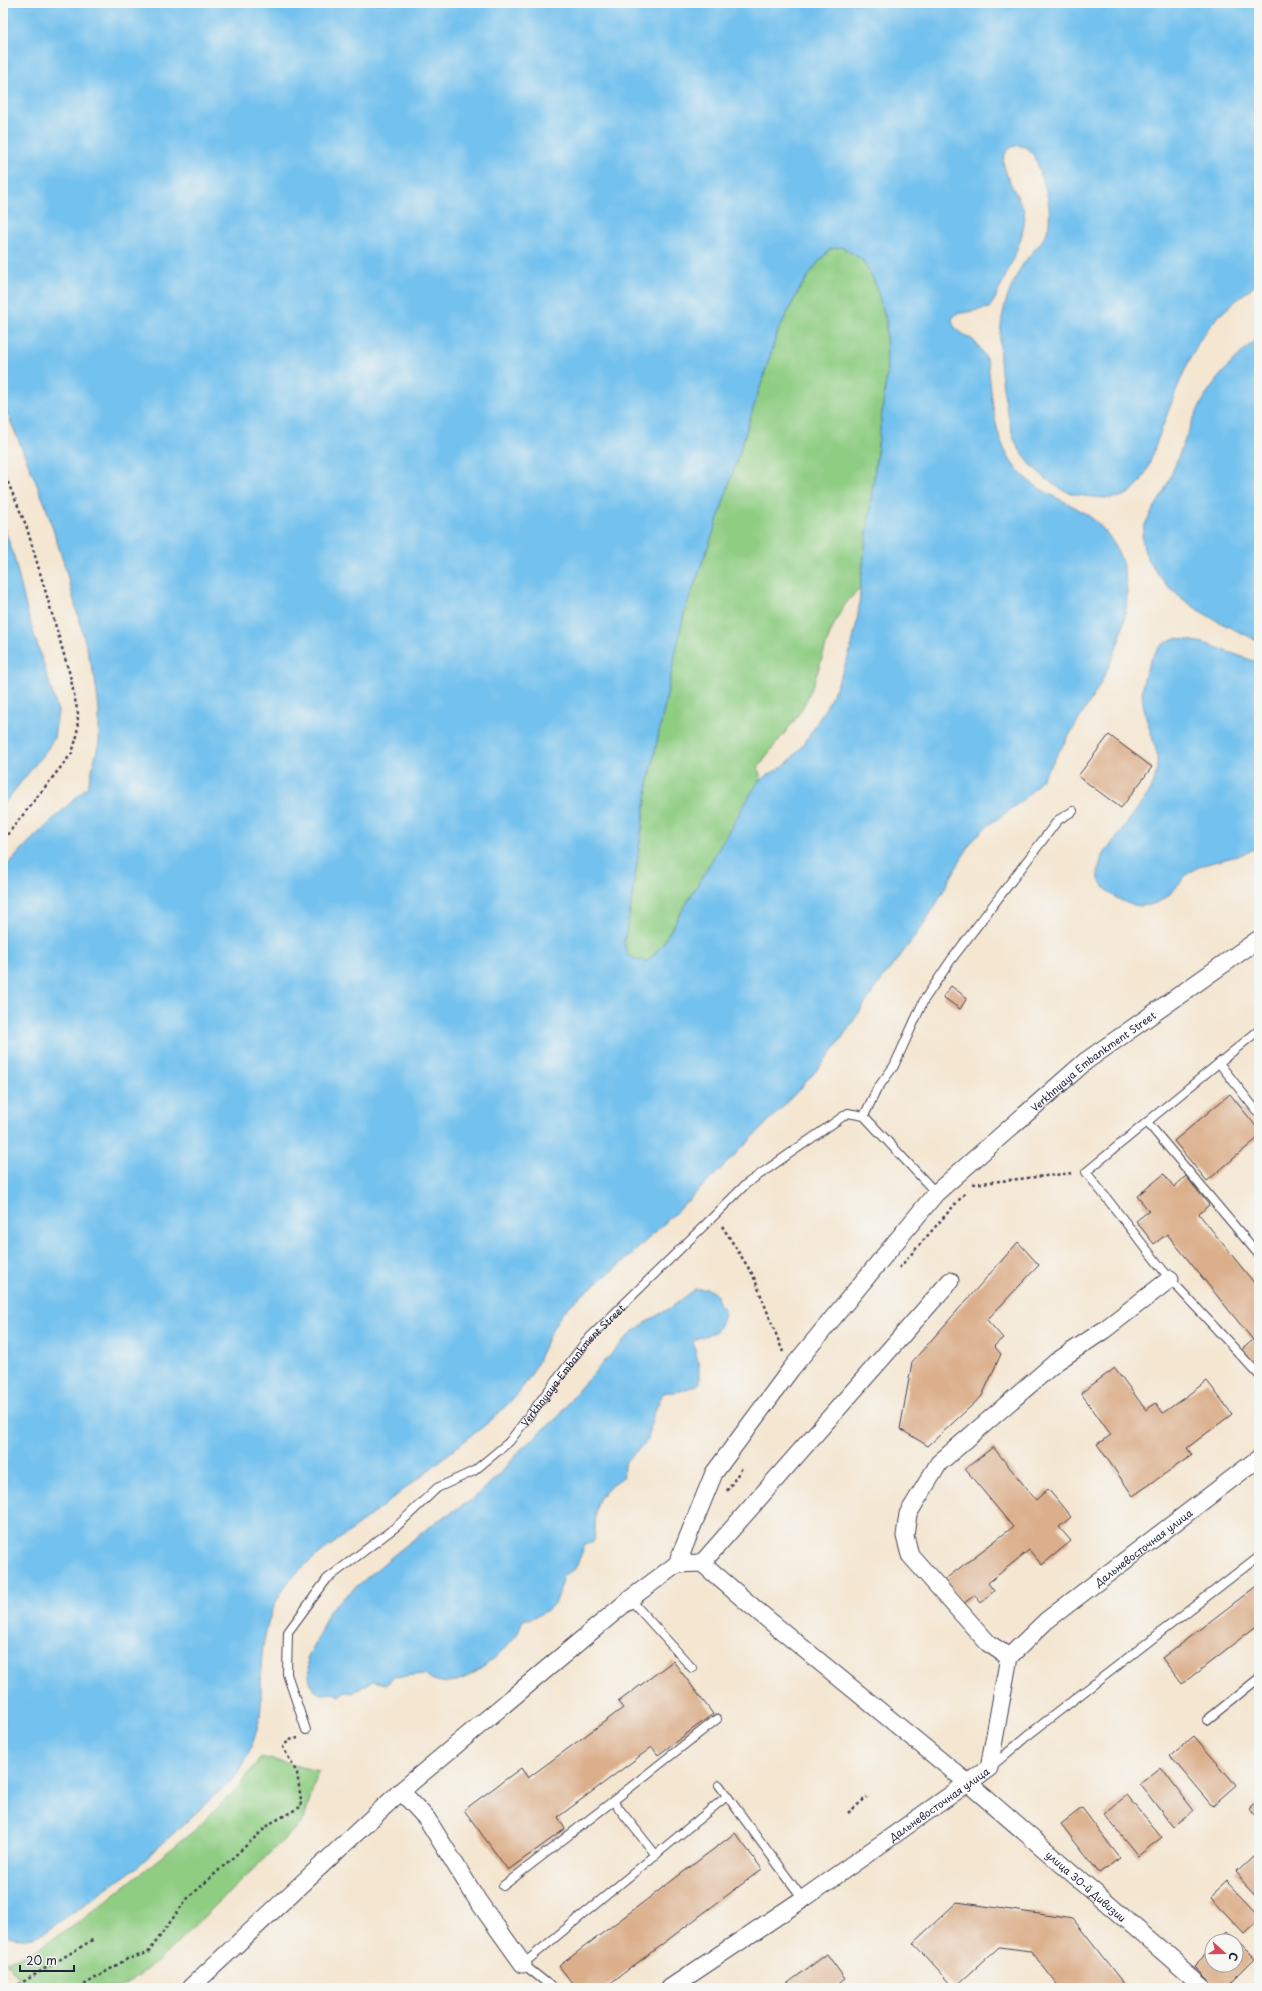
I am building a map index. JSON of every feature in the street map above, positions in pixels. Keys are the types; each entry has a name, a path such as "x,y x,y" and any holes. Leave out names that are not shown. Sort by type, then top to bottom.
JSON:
{"street":[{"name":"Verkhnyaya Embankment Street","path":"677,1564 714,1473 790,1369 936,1193 1086,1061 1259,939"},
{"path":"1009,1657 988,1643 910,1555 905,1536 908,1514 939,1464 1056,1362 1104,1330 1170,1280"},
{"path":"190,1988 401,1791 630,1599 677,1564 702,1563 950,1281"},
{"name":"Дальневосточная улица","path":"670,1988 803,1899 989,1768 1009,1657 1046,1621 1259,1458"},
{"name":"улица 30-й Дивизии","path":"702,1563 754,1608 968,1783 1205,1988"},
{"path":"401,1791 426,1819 478,1901 523,1964"}],"lane":[{"path":"936,1193 921,1179 864,1116 877,1089 894,1066 908,1032 928,994 956,954 1058,820 1073,811"},
{"path":"1259,1030 1086,1172 1170,1280 1259,1375"},
{"path":"1219,1063 1259,1114"},
{"name":"Verkhnyaya Embankment Street","path":"306,1730 286,1674 288,1632 327,1579 396,1526 437,1488 474,1471 509,1442 587,1340 746,1184 848,1113 864,1116"},
{"path":"1147,1122 1259,1255"},
{"path":"989,1768 1027,1736 1259,1556"},
{"path":"630,1599 692,1668"},
{"path":"1207,1720 1259,1678"},
{"path":"503,1886 717,1719"},
{"path":"719,1785 803,1899"},
{"path":"553,1988 523,1964 727,1796"},
{"path":"613,1801 656,1855"}],"path":[{"path":"3,471 26,525 70,676 78,714 77,736 72,753 3,840"},
{"path":"896,1272 973,1184 1086,1172"},
{"path":"715,1215 753,1275 776,1338 790,1369"},
{"path":"726,1492 743,1466"},
{"path":"79,1988 127,1960 148,1953 186,1900 271,1823 302,1806 297,1773 283,1747 289,1740 300,1738 306,1730"},
{"path":"848,1813 868,1797"},
{"path":"14,1988 94,1939"}],"green space":[{"path":"842,247 862,260 874,280 886,320 887,373 860,589 847,602 834,624 811,689 796,719 758,768 761,779 662,945 648,961 636,960 627,954 624,942 631,905 648,785 684,613 716,525 778,331 799,290 816,265 830,249"},
{"path":"261,1757 318,1771 304,1820 157,1962 121,1988 27,1988 6,1962 34,1951 78,1923 195,1830 240,1785"}],"water":[{"path":"3,3 1259,3 1259,281 1219,316 1200,340 1177,388 1148,468 1135,488 1121,497 1112,498 1083,496 1062,490 1048,480 1033,466 1020,451 1013,437 1004,395 1000,364 1000,333 1002,318 1011,288 1018,273 1023,264 1044,238 1049,220 1049,203 1035,157 1023,146 1014,146 1009,149 1003,160 1006,174 1024,211 1025,220 1023,231 1015,255 995,299 989,308 956,314 952,319 954,327 976,343 988,363 992,403 998,431 1002,444 1015,467 1027,480 1096,521 1108,534 1118,552 1125,574 1127,596 1125,616 1115,653 1098,687 1051,764 1038,784 1026,797 985,828 971,843 925,922 818,1069 750,1140 631,1255 578,1298 562,1314 553,1327 537,1364 530,1376 509,1403 488,1423 316,1556 293,1576 275,1603 271,1614 263,1648 260,1716 252,1746 237,1775 136,1868 42,1934 22,1938 3,1934 3,870 27,844 88,786 99,742 99,709 95,679 65,567 45,504 3,403","holes":["842,247 862,260 874,280 886,320 887,373 857,623 848,656 836,688 806,740 786,764 756,785 662,945 648,961 636,960 627,954 624,942 631,905 648,785 684,613 716,525 778,331 799,290 816,265 830,249"]},
{"path":"1259,336 1259,641 1209,617 1178,595 1165,583 1154,568 1145,552 1142,536 1147,520 1164,491 1195,416 1208,392 1232,362"},
{"path":"3,524 14,557 28,615 58,711 54,738 48,748 3,805"},
{"path":"1177,638 1204,643 1259,663 1259,846 1238,856 1199,867 1188,874 1166,898 1151,905 1137,906 1117,898 1107,890 1100,880 1098,870 1102,857 1151,790 1157,770 1157,754 1144,708 1142,690 1146,671 1156,652 1165,643"},
{"path":"695,1289 708,1289 717,1295 718,1303 725,1310 721,1323 716,1331 693,1342 699,1365 699,1384 681,1391 663,1393 653,1415 648,1440 626,1461 622,1478 611,1485 600,1498 596,1512 594,1541 585,1545 575,1569 563,1575 558,1597 551,1607 533,1618 523,1620 517,1634 500,1653 475,1672 462,1679 449,1682 436,1681 425,1674 393,1677 387,1684 373,1681 352,1693 345,1691 340,1696 332,1693 322,1694 313,1689 307,1658 315,1644 330,1609 437,1521 472,1500 501,1473 521,1449 558,1417 578,1390 631,1333 672,1307"}],"building":[{"path":"1109,735 1152,767 1121,808 1078,776"},
{"path":"951,986 967,998 960,1009 943,997"},
{"path":"1230,1094 1259,1130 1259,1137 1207,1181 1174,1141"},
{"path":"1164,1174 1174,1187 1186,1176 1209,1205 1199,1214 1259,1289 1259,1375 1240,1351 1253,1340 1167,1234 1154,1244 1136,1221 1149,1211 1137,1196"},
{"path":"1018,1242 1039,1265 987,1320 1003,1338 994,1346 1001,1354 982,1396 928,1446 900,1429 912,1362"},
{"path":"1115,1368 1146,1410 1156,1403 1163,1413 1207,1381 1232,1414 1187,1448 1192,1455 1133,1496 1097,1444 1111,1435 1081,1393"},
{"path":"993,1447 1036,1500 1048,1489 1071,1517 1059,1527 1071,1541 1042,1565 1029,1550 988,1583 994,1591 981,1603 975,1595 963,1604 944,1580 1013,1527 965,1469"},
{"path":"1259,1584 1259,1624 1182,1684 1162,1658"},
{"path":"673,1661 713,1714 658,1755 652,1747 558,1817 565,1829 508,1870 464,1810 521,1768 528,1778 623,1708 618,1702"},
{"path":"1194,1736 1236,1785 1212,1806 1170,1756"},
{"path":"1161,1767 1194,1811 1173,1827 1140,1784"},
{"path":"1127,1795 1162,1837 1138,1856 1104,1814"},
{"path":"1259,1802 1259,1820 1250,1810"},
{"path":"1082,1808 1120,1858 1099,1873 1061,1824"},
{"path":"735,1833 762,1869 604,1988 576,1988 559,1966"},
{"path":"1253,1855 1259,1862 1259,1898 1235,1872"},
{"path":"1227,1881 1259,1915 1259,1919 1244,1933 1210,1897"},
{"path":"957,1902 1073,1919 1127,1988 1060,1988 1031,1951 999,1947 954,1988 913,1943"},
{"path":"1244,1948 1254,1958 1244,1968"},
{"path":"827,1954 845,1979 833,1988 781,1988"},
{"path":"1204,1956 1204,1973 1239,1973 1224,1988 1218,1988 1195,1965"}]}
